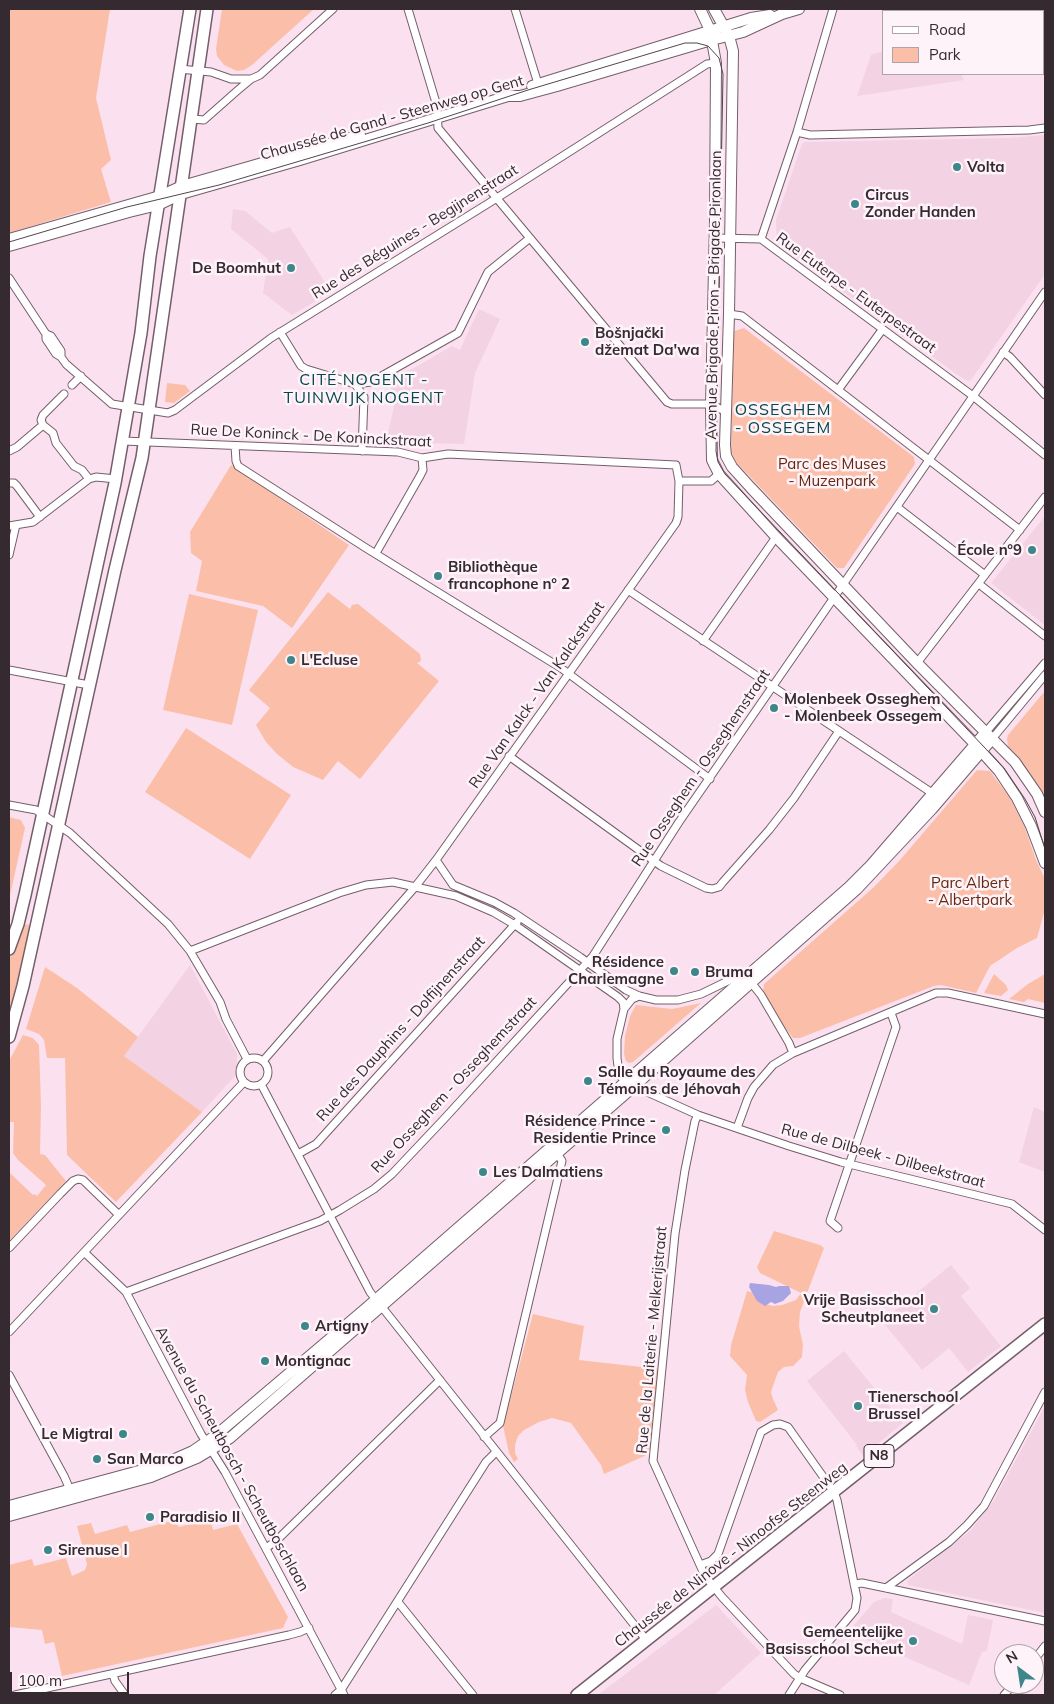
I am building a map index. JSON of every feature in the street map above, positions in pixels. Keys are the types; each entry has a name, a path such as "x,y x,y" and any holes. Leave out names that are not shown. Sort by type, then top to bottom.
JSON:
{"main road":[{"path":"9,949 18,924 43,814 116,478 129,407 179,69 190,9"},
{"path":"9,1037 21,994 144,442 207,9"},
{"name":"Chaussée de Ninove - Ninoofse Steenweg","path":"577,1695 1045,1324"}],"street":[{"path":"192,119 204,120 251,79 260,75 333,9"},
{"path":"408,9 437,106 438,128 667,402 672,404 711,404 726,412"},
{"path":"515,9 539,87"},
{"name":"Avenue Brigade Piron - Brigade Pironlaan","path":"700,9 711,35 716,63 711,444 712,460 717,472"},
{"path":"714,9 727,31"},
{"name":"Chaussée de Gand - Steenweg op Gent","path":"9,246 129,212 159,201 181,190 438,116 506,92 539,87 711,35 727,31 743,32 782,14 799,9"},
{"path":"761,239 797,132 833,9"},
{"name":"Chaussée de Gand - Steenweg op Gent","path":"727,31 751,13 782,14"},
{"name":"Avenue Brigade Piron - Brigade Pironlaan","path":"727,31 733,49 733,69 726,456 732,467 917,663 1015,762 1037,794 1045,812"},
{"name":"Rue des Béguines - Begijnenstraat","path":"9,278 46,334 46,339 56,354 112,404 165,413 176,410 280,332 707,64 716,63"},
{"path":"179,69 198,70 231,79 251,79"},
{"path":"231,79 238,90"},
{"path":"797,132 810,135 1029,130 1045,128"},
{"name":"Chaussée de Gand - Steenweg op Gent","path":"9,239 159,201"},
{"path":"280,332 301,366 306,369 355,384 371,382 458,333 488,272 530,238"},
{"name":"Rue Euterpe - Euterpestraat","path":"715,238 761,239 973,396 1045,455"},
{"name":"Rue Osseghem - Osseghemstraat","path":"126,1292 320,1221 374,1188 392,1174 594,956 654,861 772,687 1045,292"},
{"path":"729,314 742,316 1020,530"},
{"path":"838,390 882,330"},
{"path":"1003,352 1010,357 1045,395"},
{"path":"72,385 81,376"},
{"path":"362,451 364,397 371,382"},
{"path":"355,384 364,397"},
{"path":"64,394 43,414 41,420 43,425 53,433 56,443 74,466 82,470 89,479"},
{"path":"9,450 17,447 43,425"},
{"name":"Rue De Koninck - De Koninckstraat","path":"123,441 398,452 422,458 448,454 676,465 679,481"},
{"path":"235,446 238,466 568,673 710,780"},
{"path":"679,481 711,481 726,456"},
{"path":"376,553 420,476 422,458"},
{"path":"717,472 776,537 999,772 1017,798 1031,826 1045,863"},
{"path":"9,555 12,526 33,522 89,479 96,477 116,478"},
{"name":"Rue Van Kalck - Van Kalckstraat","path":"263,1061 415,887 436,860 676,523 678,517 679,481"},
{"path":"9,483 14,483 17,486 40,517"},
{"path":"917,663 1045,497"},
{"path":"897,507 985,575"},
{"path":"703,641 776,537"},
{"path":"978,584 1045,636"},
{"path":"628,590 937,796"},
{"path":"989,736 1045,663"},
{"path":"9,669 89,685"},
{"path":"9,1506 151,1477 197,1458 209,1446 230,1438 378,1303 820,917 937,796 1045,675"},
{"path":"509,756 654,861 706,888 712,889 719,887 794,798 839,731"},
{"path":"9,805 36,810 70,833 168,924 190,951 220,1002 226,1019 247,1059"},
{"path":"436,860 453,885 494,902 521,918 588,962 626,990 639,996 656,1000 678,1000 700,994 732,979 749,979"},
{"path":"190,951 356,888 393,882 456,896 476,904 515,925 618,997 623,1002 624,1008"},
{"name":"Rue des Dauphins - Dolfijnenstraat","path":"298,1154 316,1144 521,918"},
{"path":"749,979 789,1042 793,1053"},
{"path":"737,1128 754,1087 773,1065 793,1053 936,993 948,993 1045,1014"},
{"path":"630,1084 619,1074 616,1050 619,1025 624,1008 632,999 639,996"},
{"path":"838,1228 830,1222 896,1027 891,1013"},
{"path":"256,1058 263,1061 266,1065 267,1075 261,1084 252,1086 244,1082 240,1067 247,1059 256,1058"},
{"path":"9,1332 244,1082"},
{"path":"261,1084 370,1292 647,1641"},
{"name":"Rue de Dilbeek - Dilbeekstraat","path":"630,1084 698,1114 789,1146 850,1164 1012,1204 1045,1230"},
{"name":"Rue de la Laiterie - Melkerijstraat","path":"698,1114 684,1170 675,1234 653,1461 705,1576 733,1610 800,1678"},
{"path":"484,1437 500,1423 562,1161 555,1149"},
{"path":"9,1248 73,1181 78,1179 83,1180 119,1215"},
{"name":"Avenue du Scheutbosch - Scheutboschlaan","path":"84,1252 126,1292 201,1434 266,1548 343,1693"},
{"path":"9,1375 72,1494"},
{"path":"266,1548 276,1541 440,1380"},
{"path":"886,1588 949,1542 968,1525 984,1506 1045,1395"},
{"path":"700,1565 711,1561 718,1554 761,1432 766,1428 780,1424 788,1427 834,1492 857,1598 855,1610 800,1678 789,1695"},
{"path":"335,1695 343,1693 370,1645 488,1459 496,1452"},
{"path":"9,1516 72,1494"},
{"path":"854,1584 862,1583 1045,1621"},
{"path":"398,1602 473,1695"},
{"path":"15,1695 289,1635 309,1628"},
{"path":"113,1674 115,1681 125,1695"},
{"path":"800,1678 840,1695"}],"shaded area":[{"path":"882,51 882,75 962,75 964,80 857,96 871,55"},
{"path":"1045,135 1045,274 971,380 968,381 959,376 777,243 776,220 804,142 1009,138"},
{"name":"De Boomhut","path":"233,209 245,211 272,233 290,227 331,292 292,315 263,293 268,259 231,229"},
{"path":"479,309 500,319 475,373 464,444 386,442 396,398 388,383 452,346 460,350"},
{"name":"École n°9","path":"1045,516 1045,625 991,583"},
{"path":"190,965 237,1054 236,1075 202,1112 124,1056"},
{"path":"1034,1107 1045,1112 1045,1172 1019,1162"},
{"name":"Vrije Basisschool Scheutplaneet","path":"951,1265 970,1288 961,1296 1001,1346 968,1372 949,1348 922,1370 882,1321"},
{"path":"750,1283 776,1287 789,1286 791,1293 783,1301 775,1304 771,1302 765,1306 757,1301 749,1287"},
{"name":"Tienerschool Brussel","path":"844,1351 903,1423 863,1456 857,1445 807,1381"},
{"path":"1044,1408 1045,1613 908,1585 907,1581 971,1530 994,1500"},
{"name":"Gemeentelijke Basisschool Scheut","path":"885,1598 893,1599 891,1612 962,1644 968,1615 993,1620 987,1651 982,1652 969,1685 848,1632 874,1602"},
{"path":"716,1605 761,1653 714,1695 598,1695"}],"green space":[{"path":"9,9 110,9 96,98 111,160 101,169 111,202 9,233"},
{"path":"222,9 314,9 252,65 244,70 237,71 224,65 217,56 216,49"},
{"name":"Parc des Muses - Muzenpark","path":"744,328 914,457 915,464 844,568 837,568 733,459 731,454 734,331"},
{"path":"167,383 185,385 190,391 174,403 165,402"},
{"path":"231,465 349,545 292,628 263,606 196,591 202,561 191,553 190,532"},
{"path":"328,592 350,609 352,605 358,604 420,654 421,661 417,663 439,681 360,779 338,761 323,780 293,767 266,742 256,725 270,708 249,690"},
{"path":"189,594 258,610 232,725 163,710"},
{"path":"1045,691 1045,804 1024,767 1008,747 1007,739 1008,735"},
{"path":"186,728 291,795 250,859 145,792"},
{"name":"Parc Albert - Albertpark","path":"977,770 990,771 1010,798 1025,828 1045,879 1045,909 1037,938 1017,948 990,966 976,993 941,985 934,986 800,1038 793,1038 763,992 764,984 874,887 900,860"},
{"path":"9,817 21,820 25,828 9,900"},
{"path":"22,924 32,925 9,1025 9,957"},
{"path":"45,967 77,988 138,1037 124,1056 202,1112 116,1202 67,1155 65,1058 47,1058 44,1040 39,1034 26,1029"},
{"path":"994,974 1006,985 1008,990 1001,996 984,993"},
{"path":"1045,974 1045,1003 1028,999 1024,1002 1009,999 1028,984"},
{"path":"701,1003 633,1062 629,1063 626,1061 624,1054 625,1036 630,1016 636,1005 672,1009"},
{"path":"23,1035 33,1038 39,1045 40,1154 45,1155 66,1181 9,1241 9,1172 33,1195 37,1196 46,1185 18,1160 13,1153 14,1122 9,1122 9,1061"},
{"path":"774,1231 820,1245 824,1248 800,1312 799,1326 803,1345 802,1357 793,1366 784,1367 778,1372 771,1392 778,1410 760,1422 756,1421 748,1402 745,1390 747,1375 730,1356 731,1345 747,1291 757,1294 763,1303 772,1306 796,1300 801,1293 760,1273 757,1267"},
{"path":"533,1314 584,1326 579,1360 659,1369 649,1454 604,1474 601,1465 571,1423 552,1418 539,1422 524,1430 518,1436 515,1453 518,1459 514,1462 509,1453 503,1426"},
{"path":"210,1519 213,1530 237,1524 288,1617 283,1628 62,1676 54,1642 45,1644 42,1630 9,1627 9,1565 32,1559 34,1566 66,1558 72,1576 85,1570 87,1564 77,1526 91,1523 95,1534 127,1525 130,1532 175,1520 179,1527"}],"tram line":[{"path":"9,242 127,207 219,185 428,123 528,90 685,43 697,43 708,46 719,58 723,74 716,451 718,462 725,474 1004,768 1035,817 1045,849"}],"place":[{"name":"Volta","path":"957,167"},
{"name":"Circus Zonder Handen","path":"855,204"},
{"name":"De Boomhut","path":"291,268"},
{"name":"Bošnjački džemat Da'wa","path":"585,342"},
{"name":"École n°9","path":"1032,550"},
{"name":"Bibliothèque francophone n° 2","path":"438,576"},
{"name":"L'Ecluse","path":"291,660"},
{"name":"Molenbeek Osseghem - Molenbeek Ossegem","path":"774,708"},
{"name":"Résidence Charlemagne","path":"674,971"},
{"name":"Bruma","path":"695,972"},
{"name":"Salle du Royaume des Témoins de Jéhovah","path":"588,1081"},
{"name":"Résidence Prince - Residentie Prince","path":"666,1130"},
{"name":"Les Dalmatiens","path":"483,1172"},
{"name":"Vrije Basisschool Scheutplaneet","path":"934,1309"},
{"name":"Artigny","path":"305,1326"},
{"name":"Montignac","path":"265,1361"},
{"name":"Tienerschool Brussel","path":"858,1406"},
{"name":"Le Migtral","path":"123,1434"},
{"name":"San Marco","path":"97,1459"},
{"name":"Paradisio II","path":"150,1517"},
{"name":"Sirenuse I","path":"48,1550"},
{"name":"Gemeentelijke Basisschool Scheut","path":"913,1641"}],"district":[{"name":"CITÉ NOGENT - TUINWIJK NOGENT","path":"364,389"},
{"name":"OSSEGHEM - OSSEGEM","path":"783,419"}]}
